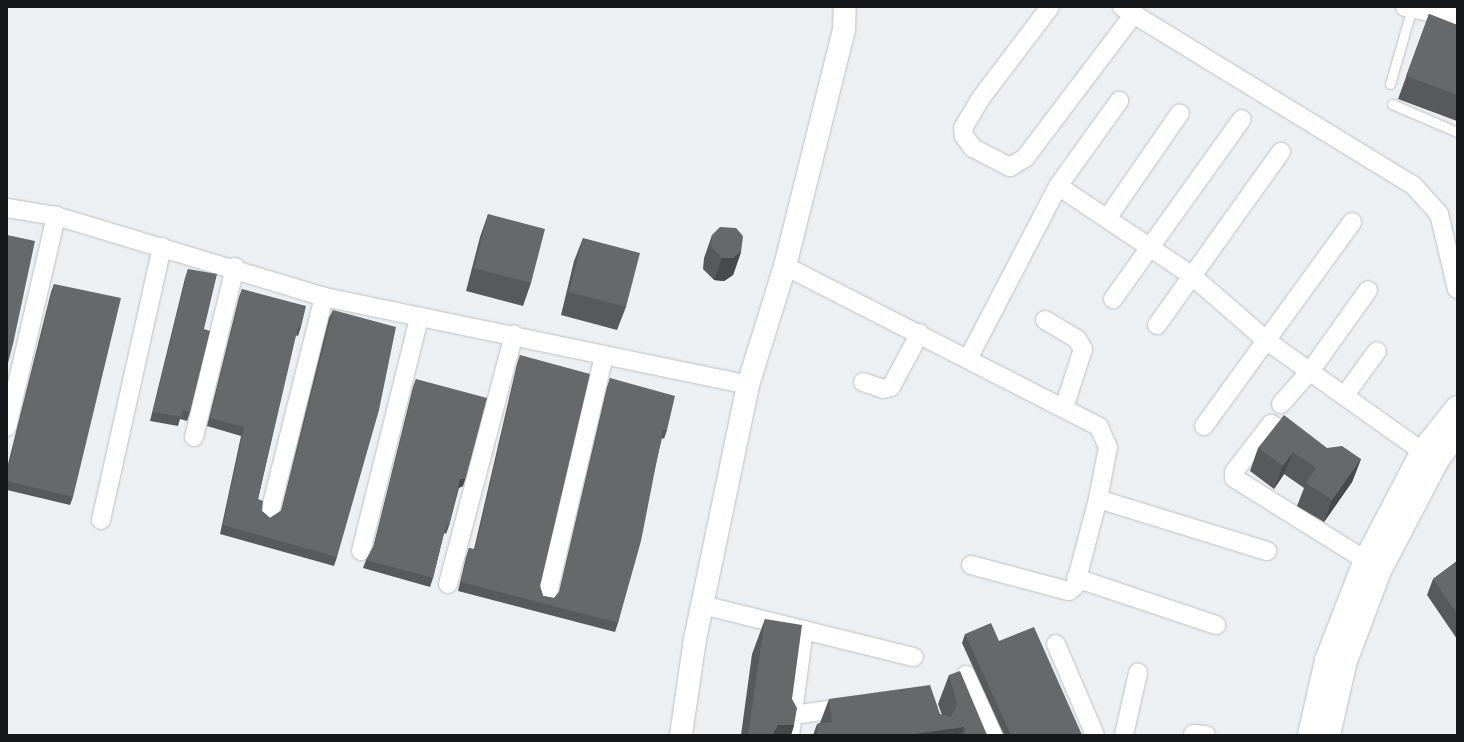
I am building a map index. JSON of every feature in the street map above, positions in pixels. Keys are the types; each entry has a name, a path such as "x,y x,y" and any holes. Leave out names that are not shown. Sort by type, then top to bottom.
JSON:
{"street":[{"path":"681,735 702,605 748,385 785,266 844,30 846,7"},
{"path":"1050,7 981,98 963,128 964,136 973,148 1010,167 1025,158 1128,11 1413,185 1439,214 1457,289"},
{"path":"1409,8 1457,18"},
{"path":"969,357 1058,186 1119,101"},
{"path":"1108,217 1180,113"},
{"path":"1113,299 1149,246 1242,119"},
{"path":"1157,325 1191,274 1282,152"},
{"path":"1058,186 1108,217 1191,274 1267,341 1311,370 1422,451"},
{"path":"7,208 56,216 235,268 324,297 419,318 514,335 748,385"},
{"path":"7,427 56,216"},
{"path":"1204,426 1352,222"},
{"path":"101,520 162,247"},
{"path":"785,266 969,357 1064,408 1098,427 1105,438 1108,447 1098,499 1075,586 1063,591 972,565"},
{"path":"194,437 235,268"},
{"path":"1281,404 1311,370 1368,290"},
{"path":"269,516 324,297"},
{"path":"361,551 419,318"},
{"path":"1045,320 1077,339 1082,346 1082,361 1064,408"},
{"path":"863,382 882,389 891,387 920,333"},
{"path":"448,584 514,335"},
{"path":"1345,395 1378,350"},
{"path":"547,597 604,355"},
{"path":"1309,735 1326,660 1407,517 1450,433 1457,407"},
{"path":"1313,452 1271,424 1233,476 1236,481 1365,560"},
{"path":"1329,735 1352,615 1365,560 1422,451 1450,433"},
{"path":"1098,499 1267,551"},
{"path":"1076,578 1216,625"},
{"path":"702,605 914,657"},
{"path":"790,735 794,715 804,630"},
{"path":"1056,644 1095,735"},
{"path":"1124,735 1138,673"},
{"path":"966,675 993,735"},
{"path":"794,715 863,705"}],"lane":[{"path":"1390,84 1409,8"},
{"path":"1392,104 1457,132"}],"building":[{"path":"1429,14 1457,25 1457,95 1406,76"},
{"path":"488,214 545,229 531,283 474,268"},
{"path":"720,227 736,228 743,236 741,252 733,258 722,258 711,246 712,235"},
{"path":"7,235 35,241 7,367"},
{"path":"583,238 640,253 626,307 569,292"},
{"path":"188,269 217,274 204,329 210,331 190,412 183,410 181,417 153,412"},
{"path":"54,284 121,298 73,497 7,481 7,472"},
{"path":"242,289 306,306 301,327 298,327 258,499 263,501 262,511 270,518 282,510 333,310 396,327 379,410 337,557 223,525 244,427 210,418"},
{"path":"520,355 590,374 540,586 543,596 554,598 560,591 610,378 675,396 667,430 663,429 641,541 618,623 461,582 469,548 475,550"},
{"path":"416,379 487,398 466,477 460,479 449,526 446,525 433,578 366,560 374,545"},
{"path":"1284,415 1327,448 1342,446 1361,459 1332,500 1306,483 1316,468 1293,452 1283,466 1258,448"},
{"path":"1457,561 1457,614 1433,579"},
{"path":"765,619 802,625 792,699 797,708 794,725 778,725 772,735 748,735"},
{"path":"991,623 999,641 1034,627 1082,735 1011,735 965,634"},
{"path":"960,671 987,735 966,735 964,727 906,735 818,735 817,724 832,722 829,699 930,685 940,714 951,717 957,704 949,675"}]}
